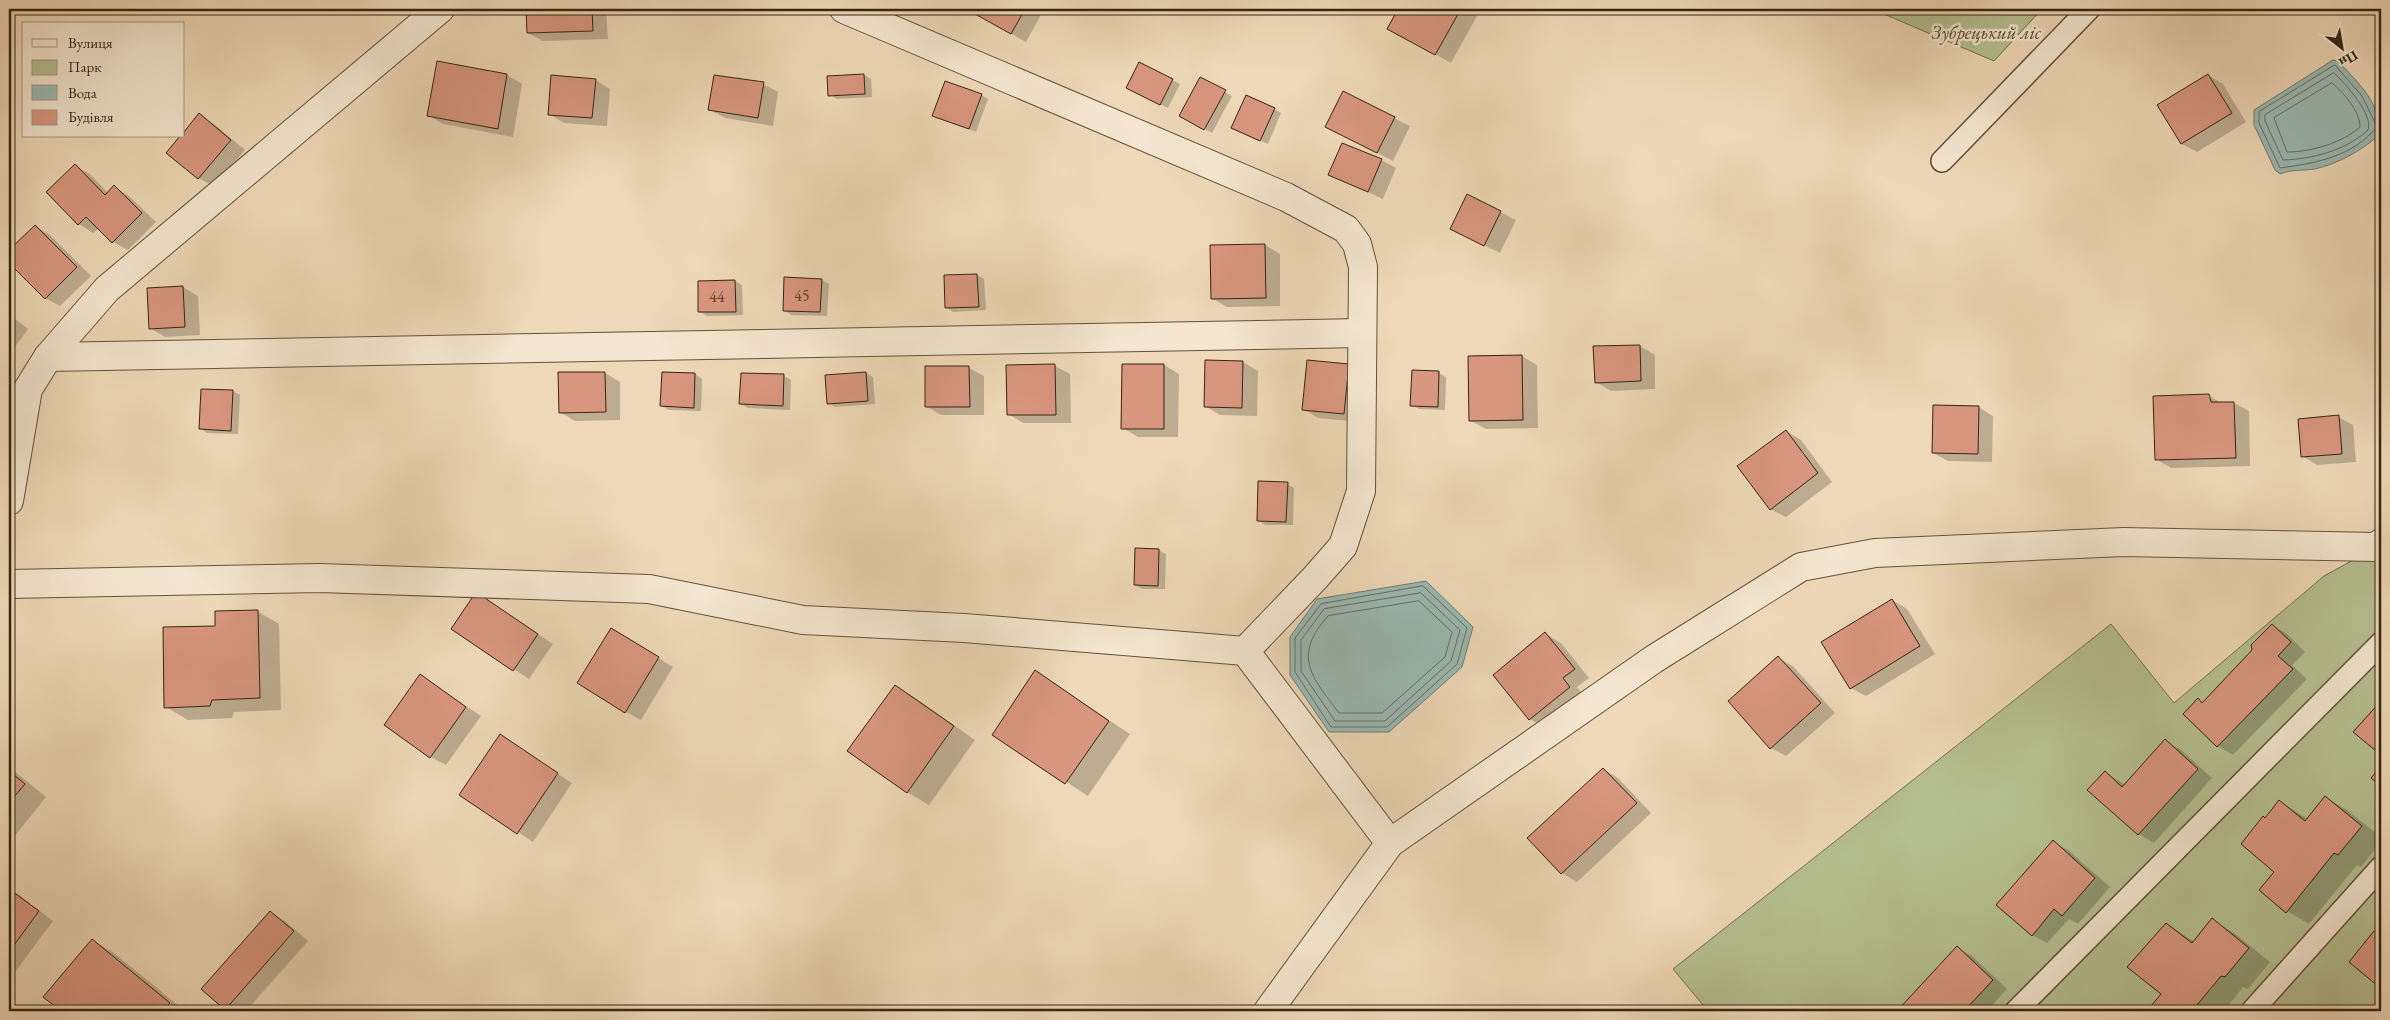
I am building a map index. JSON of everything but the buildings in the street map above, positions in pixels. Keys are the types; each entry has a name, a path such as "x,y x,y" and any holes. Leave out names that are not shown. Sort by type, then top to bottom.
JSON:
{"street":[{"path":"9,501 28,389 48,357 107,289 440,9"},
{"path":"844,9 1286,197 1346,229 1357,244 1362,267 1360,491 1343,546 1245,650"},
{"path":"48,357 1362,333"},
{"path":"1268,1011 1390,843 1654,659 1801,567 1876,553 2124,542 2380,547"},
{"path":"9,584 319,578 648,589 802,620 964,628 1245,650 1390,843"}],"lane":[{"path":"1942,161 2089,9"},
{"path":"2016,1011 2381,643"},
{"path":"2252,1011 2381,867"}],"green space":[{"name":"Зубрецький ліс","path":"1872,9 2042,9 1994,61"},
{"path":"2381,543 2381,1011 1708,1011 1673,969 2111,624 2174,703 2324,576"}],"water":[{"path":"2333,60 2338,61 2353,77 2373,104 2379,125 2378,136 2356,152 2332,164 2315,169 2280,174 2275,170 2254,125 2254,110"},
{"path":"1426,581 1473,627 1462,667 1389,732 1329,732 1290,675 1290,637 1317,599"}]}
